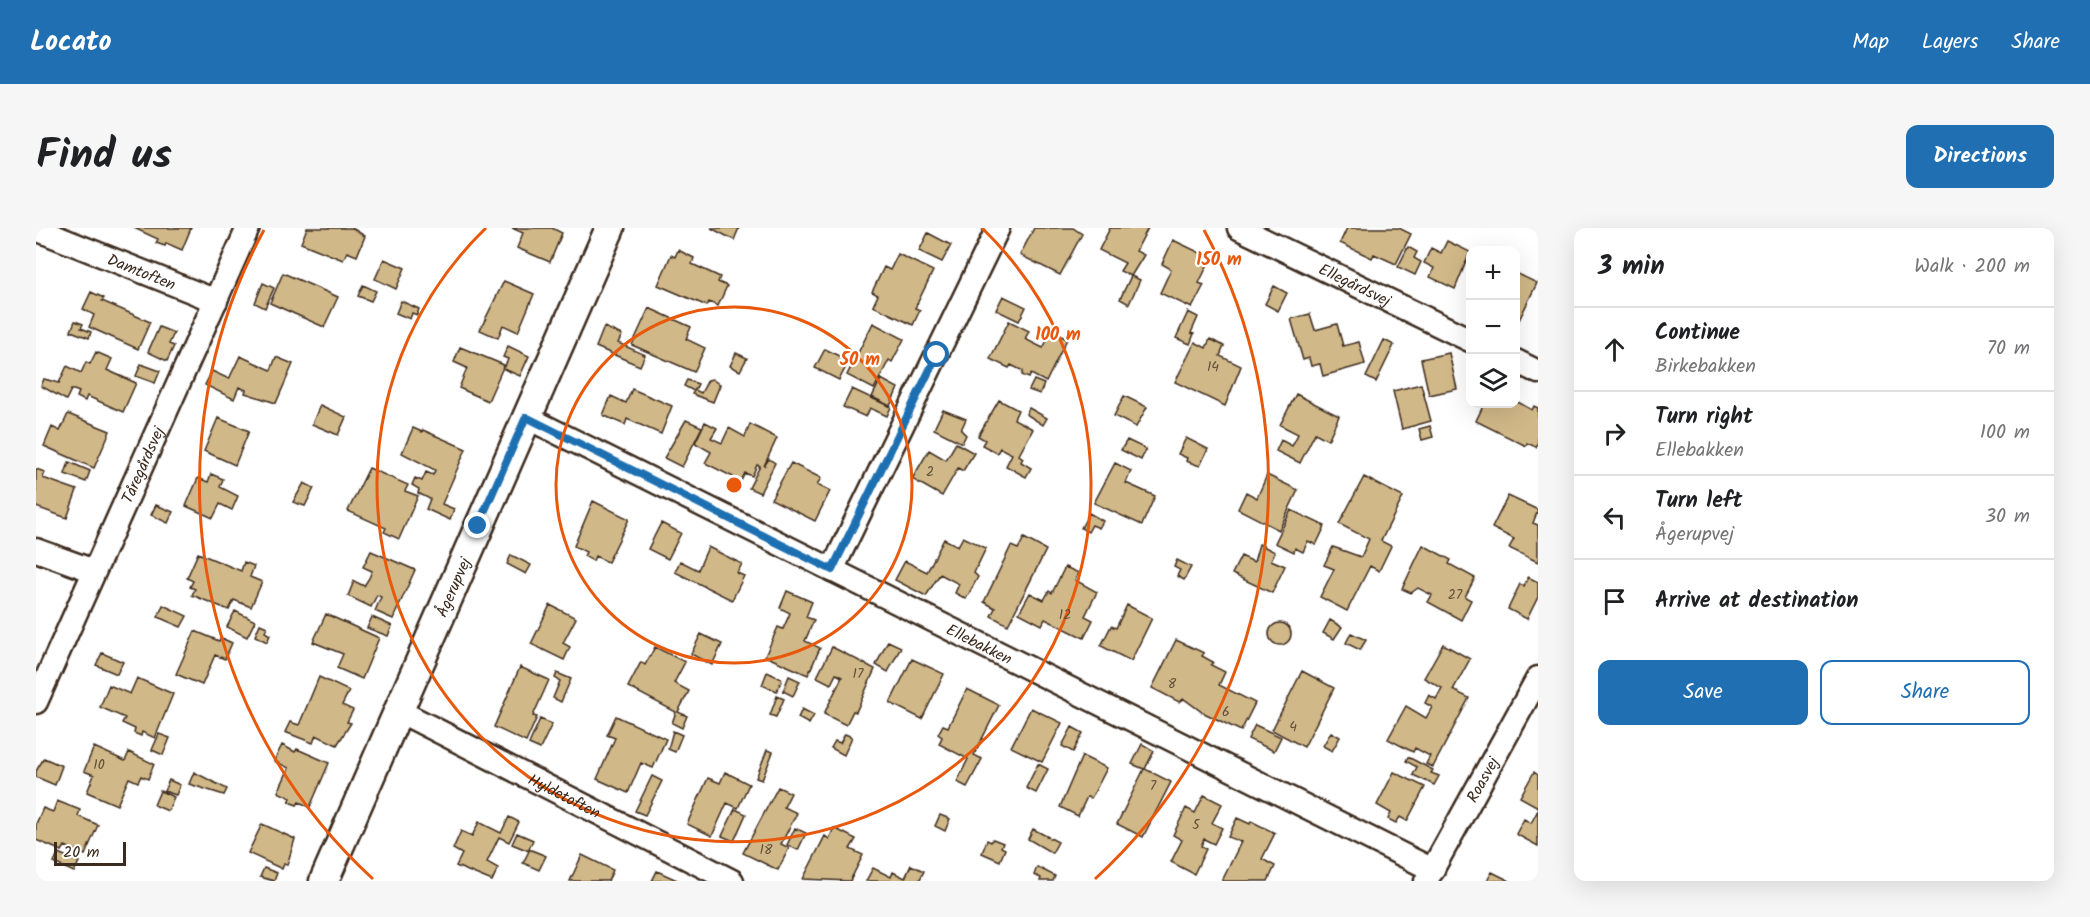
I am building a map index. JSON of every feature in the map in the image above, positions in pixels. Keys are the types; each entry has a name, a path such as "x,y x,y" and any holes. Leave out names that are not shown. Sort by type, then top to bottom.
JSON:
{"street":[{"name":"Tåregårdsvej","path":"36,702 248,228"},
{"name":"Ågerupvej","path":"324,881 610,228"},
{"path":"832,570 998,228"},
{"name":"Ellegårdsvej","path":"1239,228 1466,338"},
{"name":"Damtoften","path":"36,229 216,301"},
{"path":"1520,363 1538,372"},
{"name":"Ellebakken","path":"526,417 832,570 1430,875"},
{"path":"36,550 94,571"},
{"name":"Roasvej","path":"1430,875 1538,678"},
{"name":"Hyldetoften","path":"397,710 732,881"}],"building":[{"path":"134,228 191,228 182,250 166,243 165,246 156,243 158,239"},
{"path":"307,228 352,228 365,236 357,256 347,252 343,260 301,243"},
{"path":"512,228 552,228 562,233 550,262 517,248 523,233"},
{"path":"711,228 739,228 734,240"},
{"path":"1034,228 1073,228 1082,234 1060,275 1020,255"},
{"path":"1110,228 1148,228 1136,251 1144,255 1131,276 1120,271 1125,263 1099,250"},
{"path":"1347,228 1399,228 1411,234 1396,264 1374,254 1372,258 1340,243"},
{"path":"928,233 951,245 942,262 919,251"},
{"path":"1173,240 1211,258 1199,283 1204,285 1192,308 1160,293 1171,269 1162,264"},
{"path":"1447,241 1466,250 1466,262 1455,289 1430,277 1434,268 1424,263 1431,248 1441,253"},
{"path":"1408,247 1417,252 1414,258 1421,262 1415,275 1398,267"},
{"path":"678,250 694,258 692,264 720,277 718,282 727,286 718,306 709,302 707,306 658,285 671,255 675,257"},
{"path":"898,254 933,271 915,308 920,310 913,325 873,306 878,295 872,292 884,267 890,270"},
{"path":"384,259 405,268 396,289 375,279"},
{"path":"283,273 338,297 324,327 270,303"},
{"path":"1520,275 1537,283 1520,318"},
{"path":"1131,276 1140,280 1129,304 1120,299"},
{"path":"504,281 534,294 518,332 503,325 498,338 480,330"},
{"path":"263,283 274,288 265,308 255,303"},
{"path":"363,285 376,291 371,301 358,296"},
{"path":"1274,286 1287,293 1278,311 1265,304"},
{"path":"91,292 104,298 102,301 150,322 138,349 89,327 94,315 83,309"},
{"path":"1003,296 1026,307 1019,321 996,310"},
{"path":"401,301 419,309 417,315 412,313 410,319 396,313"},
{"path":"649,308 691,327 686,339 705,348 694,372 632,345"},
{"path":"1188,312 1198,317 1191,333 1194,334 1190,344 1176,338"},
{"path":"1310,314 1315,330 1337,324 1343,346 1359,342 1365,364 1323,376 1320,364 1311,366 1309,358 1303,360 1291,319"},
{"path":"75,321 83,324 81,328 91,332 89,338 71,331"},
{"path":"1009,321 1029,331 1025,339 1043,348 1052,331 1067,339 1046,382 1031,374 1029,378 1022,375 1023,371 1011,365 1009,368 990,359"},
{"path":"873,323 904,339 892,362 889,360 874,389 847,375"},
{"path":"159,327 174,333 169,344 174,346 167,361 148,352"},
{"path":"604,327 622,335 618,343 645,355 640,366 596,347"},
{"path":"1210,339 1224,346 1220,356 1241,366 1225,406 1175,382 1195,342 1206,348"},
{"path":"1384,340 1394,345 1376,382 1366,377"},
{"path":"508,346 529,356 520,376 504,369 508,359 503,357"},
{"path":"460,347 504,365 488,401 459,388 467,368 454,362"},
{"path":"825,349 849,361 839,380 815,368"},
{"path":"96,352 112,359 107,370 136,383 123,412 87,396 85,401 77,397 79,392 74,390 71,390 66,400 41,386 44,379 59,383 67,366 81,373 86,362 90,364"},
{"path":"736,353 747,358 740,371 730,366"},
{"path":"1449,353 1457,389 1429,395 1421,359"},
{"path":"240,356 271,370 276,357 293,364 276,403 245,393 246,390 239,387 234,399 205,385 212,371 229,379"},
{"path":"141,364 160,371 155,383 136,376"},
{"path":"712,379 720,385 713,402 692,394 694,391 684,386 687,380 698,384 695,390 701,393 708,380"},
{"path":"881,379 898,388 890,406 872,397"},
{"path":"1034,380 1044,384 1040,394 1029,390"},
{"path":"1421,384 1431,421 1402,429 1393,391"},
{"path":"632,389 672,406 661,434 627,419 625,425 603,415 611,396 626,403"},
{"path":"852,389 891,407 887,416 870,408 866,417 843,407"},
{"path":"1296,394 1339,416 1328,440 1315,433 1300,463 1276,451 1281,440 1292,446 1298,434 1280,425"},
{"path":"1124,396 1147,407 1136,427 1114,416"},
{"path":"999,400 1018,410 1014,419 1033,429 1019,455 1023,458 1021,462 1031,468 1026,477 1006,466 1012,454 1000,448 997,453 982,445 985,440 978,436"},
{"path":"1520,403 1532,410 1534,406 1538,408 1538,442 1536,447 1527,443 1526,446 1476,421 1482,408 1520,408"},
{"path":"320,405 346,417 338,435 312,424"},
{"path":"1029,408 1047,418 1043,425 1026,414"},
{"path":"943,410 966,419 961,430 966,435 962,443 934,429"},
{"path":"68,414 110,431 94,468 44,446 52,427 60,431"},
{"path":"218,418 249,431 235,465 204,451"},
{"path":"686,420 702,427 682,467 664,458"},
{"path":"705,422 717,428 711,438 722,443 729,428 745,437 750,424 777,438 764,466 769,459 775,463 760,493 749,488 760,466 757,465 752,476 745,473 741,481 705,463 711,452 695,443"},
{"path":"1430,426 1433,437 1422,440 1419,429"},
{"path":"413,428 422,432 423,430 466,449 442,504 454,509 450,520 426,509 430,499 418,493 419,489 412,485 415,478 422,481 426,472 433,475 435,470 402,453"},
{"path":"1186,438 1208,449 1200,466 1186,461 1187,458 1178,454"},
{"path":"1127,440 1146,449 1141,460 1121,450"},
{"path":"956,443 974,453 963,471 958,468 942,496 912,479 929,450 946,460"},
{"path":"69,462 90,471 86,482 65,474"},
{"path":"791,463 821,478 817,485 830,491 815,521 771,499"},
{"path":"1115,463 1131,471 1126,483 1155,496 1142,525 1094,503"},
{"path":"369,468 408,485 405,491 418,496 399,539 384,532 386,528 348,511"},
{"path":"36,469 45,472 43,478 77,490 67,518 36,507"},
{"path":"211,474 223,479 220,487 238,496 232,510 220,504 213,518 186,506 198,478 208,482"},
{"path":"1267,475 1298,490 1279,530 1238,509 1246,492 1257,498"},
{"path":"1364,477 1403,497 1381,541 1391,546 1379,571 1370,566 1347,611 1320,597 1334,569 1324,565 1333,547 1361,557 1369,539 1339,524"},
{"path":"304,483 314,488 305,506 293,502"},
{"path":"1508,496 1538,510 1533,523 1538,525 1538,562 1509,548 1514,539 1492,528"},
{"path":"593,501 629,519 608,562 595,556 593,561 584,556 586,552 574,546"},
{"path":"156,505 173,512 168,523 151,515"},
{"path":"1291,510 1325,526 1316,545 1308,541 1303,552 1295,548 1294,552 1275,543"},
{"path":"1089,513 1103,521 1099,528 1092,525 1088,532 1081,528"},
{"path":"661,523 681,533 668,559 648,549"},
{"path":"963,537 986,548 974,573 978,577 966,599 955,593 959,584 940,574 926,596 895,580 905,561 927,572 944,539 958,546"},
{"path":"1024,538 1046,550 1008,625 991,616 995,608 984,602 1011,546 1018,549"},
{"path":"1259,544 1275,552 1271,560 1285,566 1272,593 1232,574 1241,556 1254,562"},
{"path":"1423,545 1451,560 1449,564 1475,578 1465,597 1471,600 1461,620 1428,602 1432,595 1418,588 1411,593 1402,589"},
{"path":"708,547 742,564 737,573 744,576 732,600 675,572 680,561 698,570"},
{"path":"371,551 415,570 393,619 375,611 381,597 377,595 371,607 348,596 354,581 364,586 369,578 372,571 363,567"},
{"path":"198,553 241,571 244,562 254,566 250,577 262,582 251,607 234,600 229,610 192,595 195,589 190,587 193,581 187,578"},
{"path":"511,555 531,565 526,574 507,564"},
{"path":"1177,560 1191,567 1184,580 1177,576 1180,570 1174,567"},
{"path":"1065,567 1079,573 1075,580 1097,592 1085,616 1093,620 1084,638 1045,619 1042,625 1019,613 1030,593 1044,600 1049,591 1052,593"},
{"path":"1528,577 1538,582 1538,597 1527,619 1508,609 1520,584 1524,586"},
{"path":"787,591 812,602 806,617 814,620 805,641 820,648 808,675 765,656 778,627 783,629 790,613 780,608"},
{"path":"163,605 187,616 181,627 158,617"},
{"path":"550,605 576,618 563,643 570,647 564,660 531,644"},
{"path":"1127,605 1152,618 1131,661 1101,646 1111,626 1116,628"},
{"path":"235,611 255,621 247,637 227,627"},
{"path":"326,614 379,638 362,679 337,668 343,654 313,642"},
{"path":"372,617 392,626 388,636 367,628"},
{"path":"1330,620 1342,627 1334,639 1323,633"},
{"path":"1280,623 1288,626 1291,634 1288,642 1280,645 1272,642 1269,634 1272,626"},
{"path":"260,624 267,627 265,632 270,635 267,642 255,636"},
{"path":"195,631 219,641 221,638 232,643 225,659 215,655 202,685 176,674"},
{"path":"1351,633 1366,640 1360,650 1346,643"},
{"path":"701,634 722,644 712,665 691,654"},
{"path":"1176,640 1204,653 1202,656 1213,662 1211,665 1225,672 1219,685 1255,703 1241,731 1202,712 1184,699 1179,702 1152,688"},
{"path":"888,641 901,647 888,672 876,665"},
{"path":"1443,644 1470,659 1453,690 1469,698 1433,767 1426,764 1430,756 1415,748 1413,752 1388,739 1406,706 1426,718 1432,707 1425,703 1429,695 1436,699 1442,688 1424,678"},
{"path":"655,647 685,662 674,683 689,691 678,712 687,716 682,728 672,723 676,712 628,687 641,662 645,665"},
{"path":"832,647 875,669 856,712 853,711 846,725 824,714 842,677 836,674 831,684 817,677"},
{"path":"102,653 123,662 117,674 96,665"},
{"path":"912,659 944,674 922,719 890,703"},
{"path":"520,667 549,680 533,716 537,717 526,742 494,727"},
{"path":"1302,671 1334,688 1304,747 1272,730"},
{"path":"767,672 782,679 777,691 762,685"},
{"path":"557,673 571,679 561,702 553,698 560,681 555,678"},
{"path":"789,676 800,681 793,696 783,691"},
{"path":"319,677 349,691 342,705 353,710 347,722 351,723 337,745 316,735 313,743 285,732 290,722 299,725"},
{"path":"137,678 173,694 155,738 142,732 141,736 134,733 135,729 122,723 125,718 100,707 109,685 130,694"},
{"path":"967,689 999,705 974,755 982,759 967,787 957,782 968,759 939,744 942,737 938,734 943,725 948,727"},
{"path":"777,696 784,699 776,717 770,715"},
{"path":"1031,708 1062,723 1042,762 1011,747"},
{"path":"802,709 814,715 809,724 798,718"},
{"path":"616,716 666,739 653,768 641,763 628,793 597,779 615,738 607,735"},
{"path":"540,719 552,724 540,749 529,744"},
{"path":"1255,725 1281,737 1274,751 1248,739"},
{"path":"1072,727 1083,733 1073,752 1062,746"},
{"path":"673,731 682,735 675,752 668,749"},
{"path":"1331,732 1340,737 1332,751 1323,746"},
{"path":"159,734 170,738 163,755 152,750"},
{"path":"845,734 852,737 844,755 831,748 835,741 840,743"},
{"path":"1142,744 1154,751 1145,769 1171,782 1143,837 1117,824 1144,769 1132,764"},
{"path":"282,745 295,752 297,749 329,763 310,807 299,802 297,805 289,802 291,798 278,792 289,768 274,761"},
{"path":"94,747 125,761 129,752 154,764 148,779 141,776 138,782 129,778 117,805 87,792 94,775 84,771"},
{"path":"767,750 773,752 762,780 756,778"},
{"path":"1082,756 1107,768 1091,798 1087,797 1078,816 1060,807"},
{"path":"1408,757 1433,770 1431,773 1439,776 1434,785 1413,775 1417,767 1406,761"},
{"path":"44,758 62,766 55,785 36,777 36,771"},
{"path":"1038,764 1048,769 1036,793 1026,788"},
{"path":"194,772 227,789 224,795 189,784"},
{"path":"725,772 749,784 738,808 727,803 712,836 687,824 708,778 720,783"},
{"path":"1394,772 1425,787 1407,821 1400,817 1396,823 1388,819 1391,813 1377,805"},
{"path":"1534,772 1538,775 1538,807 1520,797"},
{"path":"652,776 662,781 645,815 635,811"},
{"path":"169,780 180,785 176,795 164,791"},
{"path":"778,787 791,793 784,807 797,813 781,844 789,848 778,870 743,853"},
{"path":"160,791 174,797 168,811 154,805"},
{"path":"1204,795 1222,804 1212,823 1222,828 1214,844 1204,839 1201,846 1206,849 1194,874 1171,862 1182,840 1173,835 1186,808 1195,813"},
{"path":"57,801 80,810 78,816 98,825 85,855 65,846 62,851 36,840 36,824 43,808 53,812"},
{"path":"735,809 746,814 734,841 722,836"},
{"path":"1538,810 1538,846 1516,834 1524,819 1531,823"},
{"path":"940,815 950,819 945,831 935,826"},
{"path":"509,817 519,822 509,842 499,837 487,862 498,868 492,881 456,866 462,854 453,849 461,831 472,836 479,822 501,833"},
{"path":"1237,818 1250,824 1251,821 1275,833 1262,859 1275,866 1268,881 1222,881 1241,842 1228,837"},
{"path":"262,824 295,839 287,865 284,864 282,869 248,853"},
{"path":"795,828 806,833 798,850 787,845"},
{"path":"834,828 856,839 850,849 863,855 850,881 803,879 825,836 829,839"},
{"path":"1033,829 1058,842 1052,853 1028,839"},
{"path":"517,833 533,840 529,849 546,856 539,870 523,863 529,851 512,844"},
{"path":"993,839 1003,843 1001,847 1005,849 1000,861 982,853 987,840 991,842"},
{"path":"58,853 79,862 74,872 54,863"},
{"path":"582,855 613,870 608,881 570,881"},
{"path":"911,865 924,871 919,881 866,881 873,868 891,877 893,872 905,878"},
{"path":"1037,867 1055,876 1053,881 1040,881 1041,878 1034,875"},
{"path":"264,868 277,873 274,881 260,877"},
{"path":"657,871 677,880 652,881"},
{"path":"1492,872 1510,881 1487,881"}],"route":[{"path":"478,526 526,417 832,570 937,355"}]}
